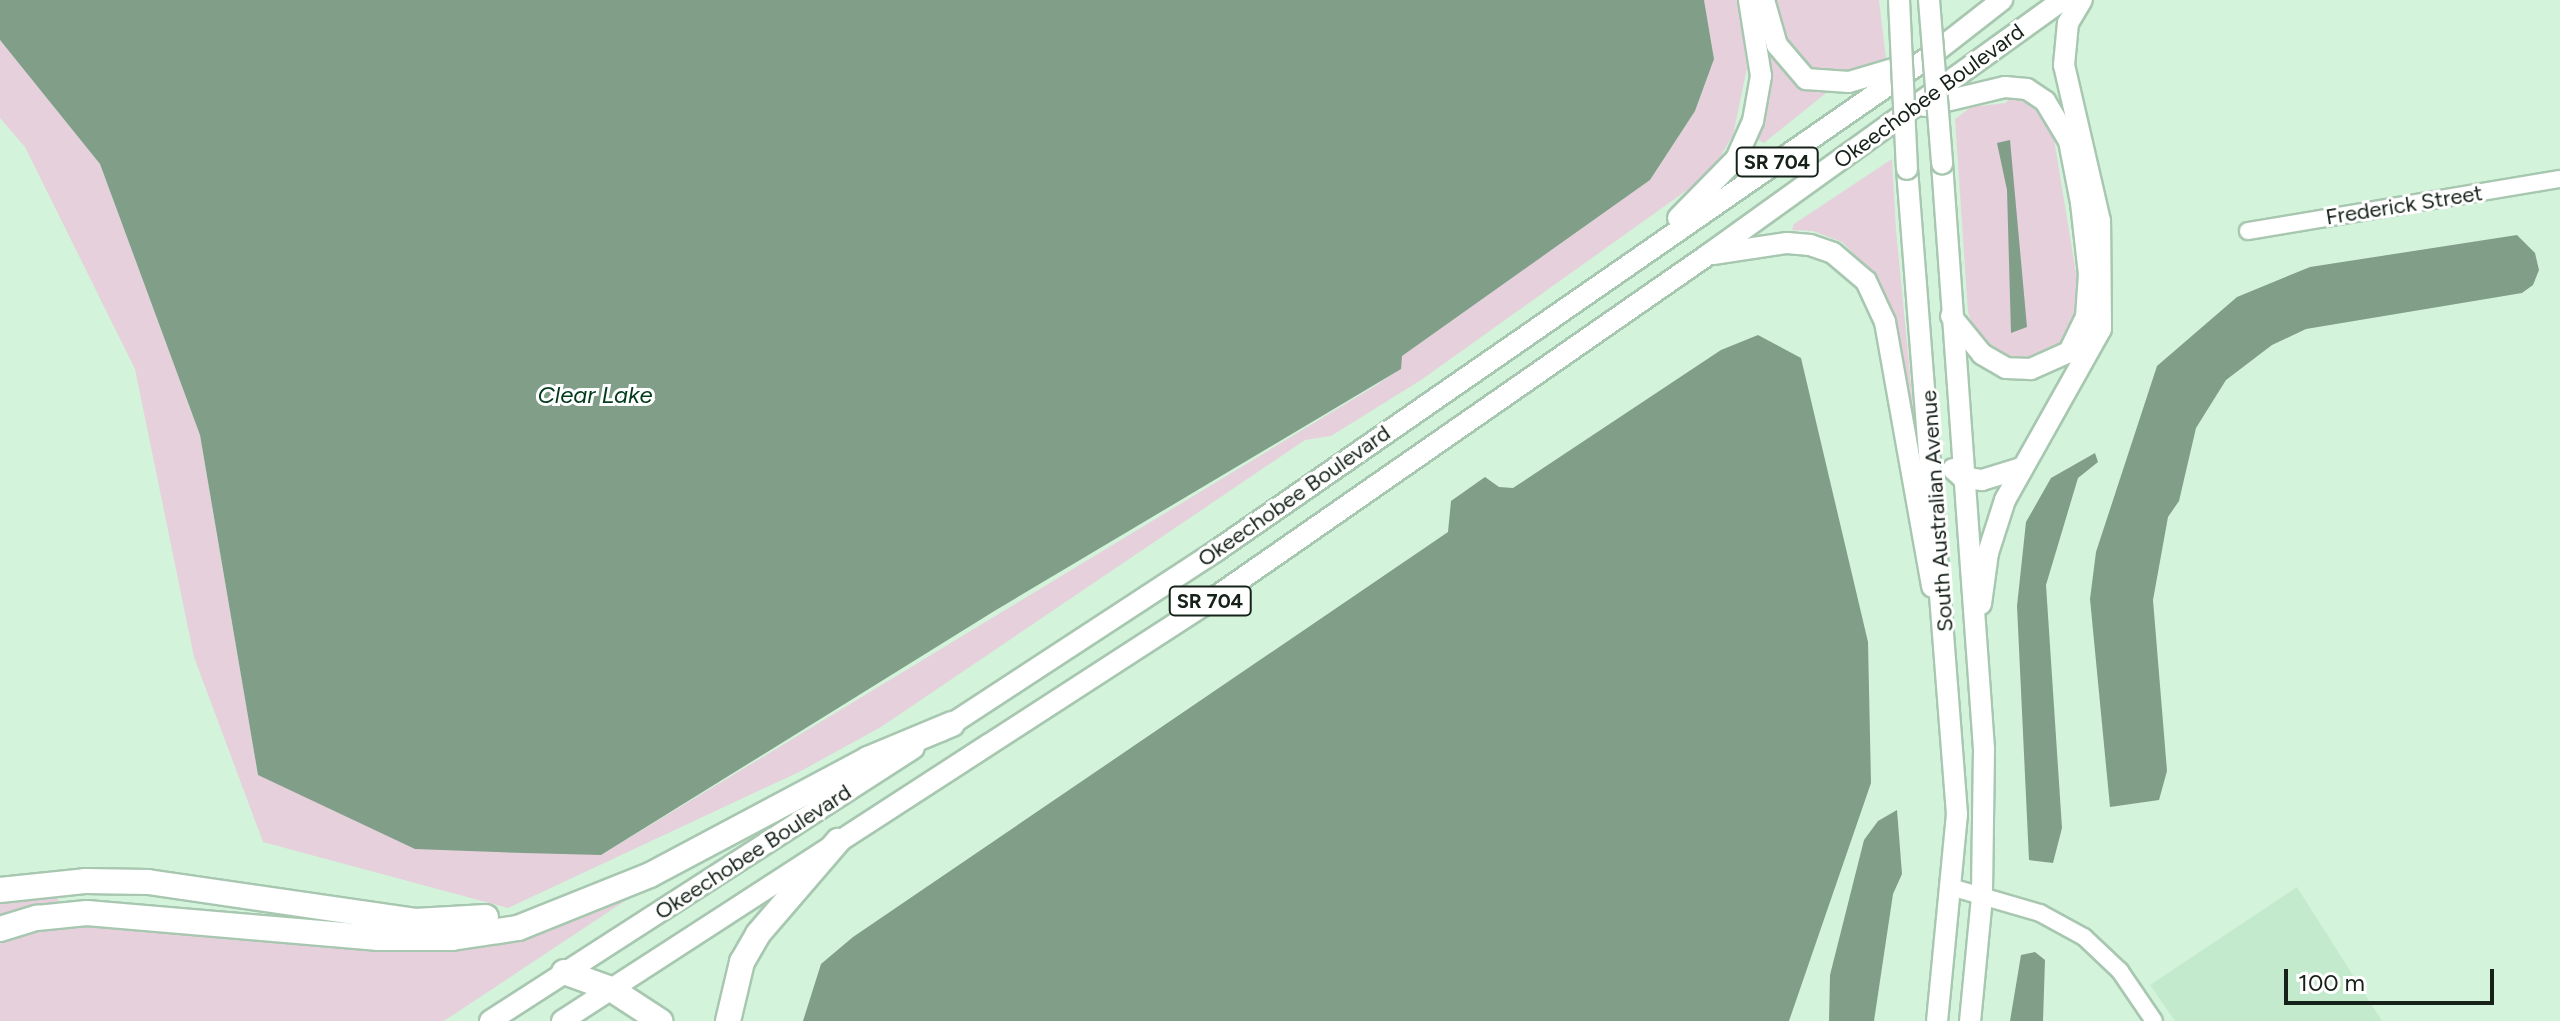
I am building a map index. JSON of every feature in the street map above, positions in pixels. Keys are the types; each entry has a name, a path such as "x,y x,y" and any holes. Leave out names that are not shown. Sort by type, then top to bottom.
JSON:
{"highway":[{"path":"0,929 37,918 131,914 379,938 452,938 518,928 650,875 868,759 952,724"},
{"path":"728,1021 742,962 758,934 838,841"},
{"path":"0,890 85,881 148,882 415,921 576,907"},
{"path":"564,972 611,989 660,1021"}],"main road":[{"path":"1624,268 1715,183 1745,141 1761,76 1749,0"},
{"path":"1764,0 1777,45 1806,79 1849,82 1929,57"},
{"name":"South Australian Avenue","path":"1899,0 1907,169 1949,668 1957,814 1954,888 1937,1021"},
{"name":"South Australian Avenue","path":"1929,0 1984,749 1982,897 1970,1021"},
{"name":"Okeechobee Boulevard","path":"490,1021 1205,558 1929,57 2002,0"},
{"name":"Okeechobee Boulevard","path":"562,1021 1204,605 1709,254 2062,0"},
{"path":"1976,648 1988,553 2019,469 2096,344 2104,309 2093,176 2064,65 2068,23 2082,0"},
{"path":"1910,111 1970,92 2027,89 2045,101 2069,141 2089,274 2086,317 2078,340 2045,365 2006,368 1982,354 1951,316"},
{"path":"1709,254 1787,243 1810,245 1849,264 1877,299 1949,668"},
{"path":"1930,430 1962,477 1993,479 2019,469"}],"street":[{"name":"Frederick Street","path":"2248,231 2560,179"},
{"path":"1954,888 2040,913 2084,937 2120,971 2154,1021"}],"shaded area":[{"path":"1704,0 1738,0 1747,68 1733,135 1711,173 1421,380 1331,436 1305,440 881,727 799,772 508,908 263,842 194,657 135,369 25,147 0,118 0,40 100,164 200,435 258,775 601,855 1375,386 1400,369 1402,356 1650,180 1695,111 1714,59"},
{"path":"1775,0 1879,0 1886,59 1847,75 1844,70 1834,71 1834,76 1801,66 1784,45"},
{"path":"1766,48 1788,76 1826,93 1764,143 1757,139 1770,99"},
{"path":"2011,96 2034,107 2053,133 2078,285 2073,328 2061,346 2020,362 1999,358 1977,338 1968,312 1955,119 1971,107 2006,103"},
{"path":"1892,159 1919,468 1894,320 1877,277 1842,242 1813,231 1792,230 1794,224"},
{"path":"646,887 444,1021 0,1021 0,939 62,924 520,934 573,919"},
{"path":"2297,887 2382,1021 2175,1021 2150,985"},
{"path":"53,890 59,901 0,915 0,894"}],"water":[{"name":"Clear Lake","path":"0,0 1704,0 1714,59 1695,111 1650,180 1402,356 1401,369 996,610 601,855 524,853 415,849 258,775 200,435 100,164 0,40"},
{"path":"2010,140 2027,327 2011,333 2007,190 1997,143"},
{"path":"2517,235 2535,253 2539,270 2533,285 2522,293 2306,329 2272,345 2226,380 2196,428 2179,501 2168,517 2153,600 2167,771 2159,800 2110,807 2090,599 2096,552 2157,366 2237,297 2310,267"},
{"path":"1758,335 1801,358 1868,642 1871,783 1789,1021 803,1021 821,964 853,937 1448,532 1451,501 1485,477 1499,487 1513,488 1721,350"},
{"path":"2095,453 2098,462 2078,478 2046,585 2062,828 2053,863 2029,860 2017,606 2026,522 2051,478"},
{"path":"1897,810 1902,874 1893,894 1874,1021 1829,1021 1830,975 1864,840 1878,821"},
{"path":"2035,952 2045,960 2043,1021 2010,1021 2021,955"}]}
